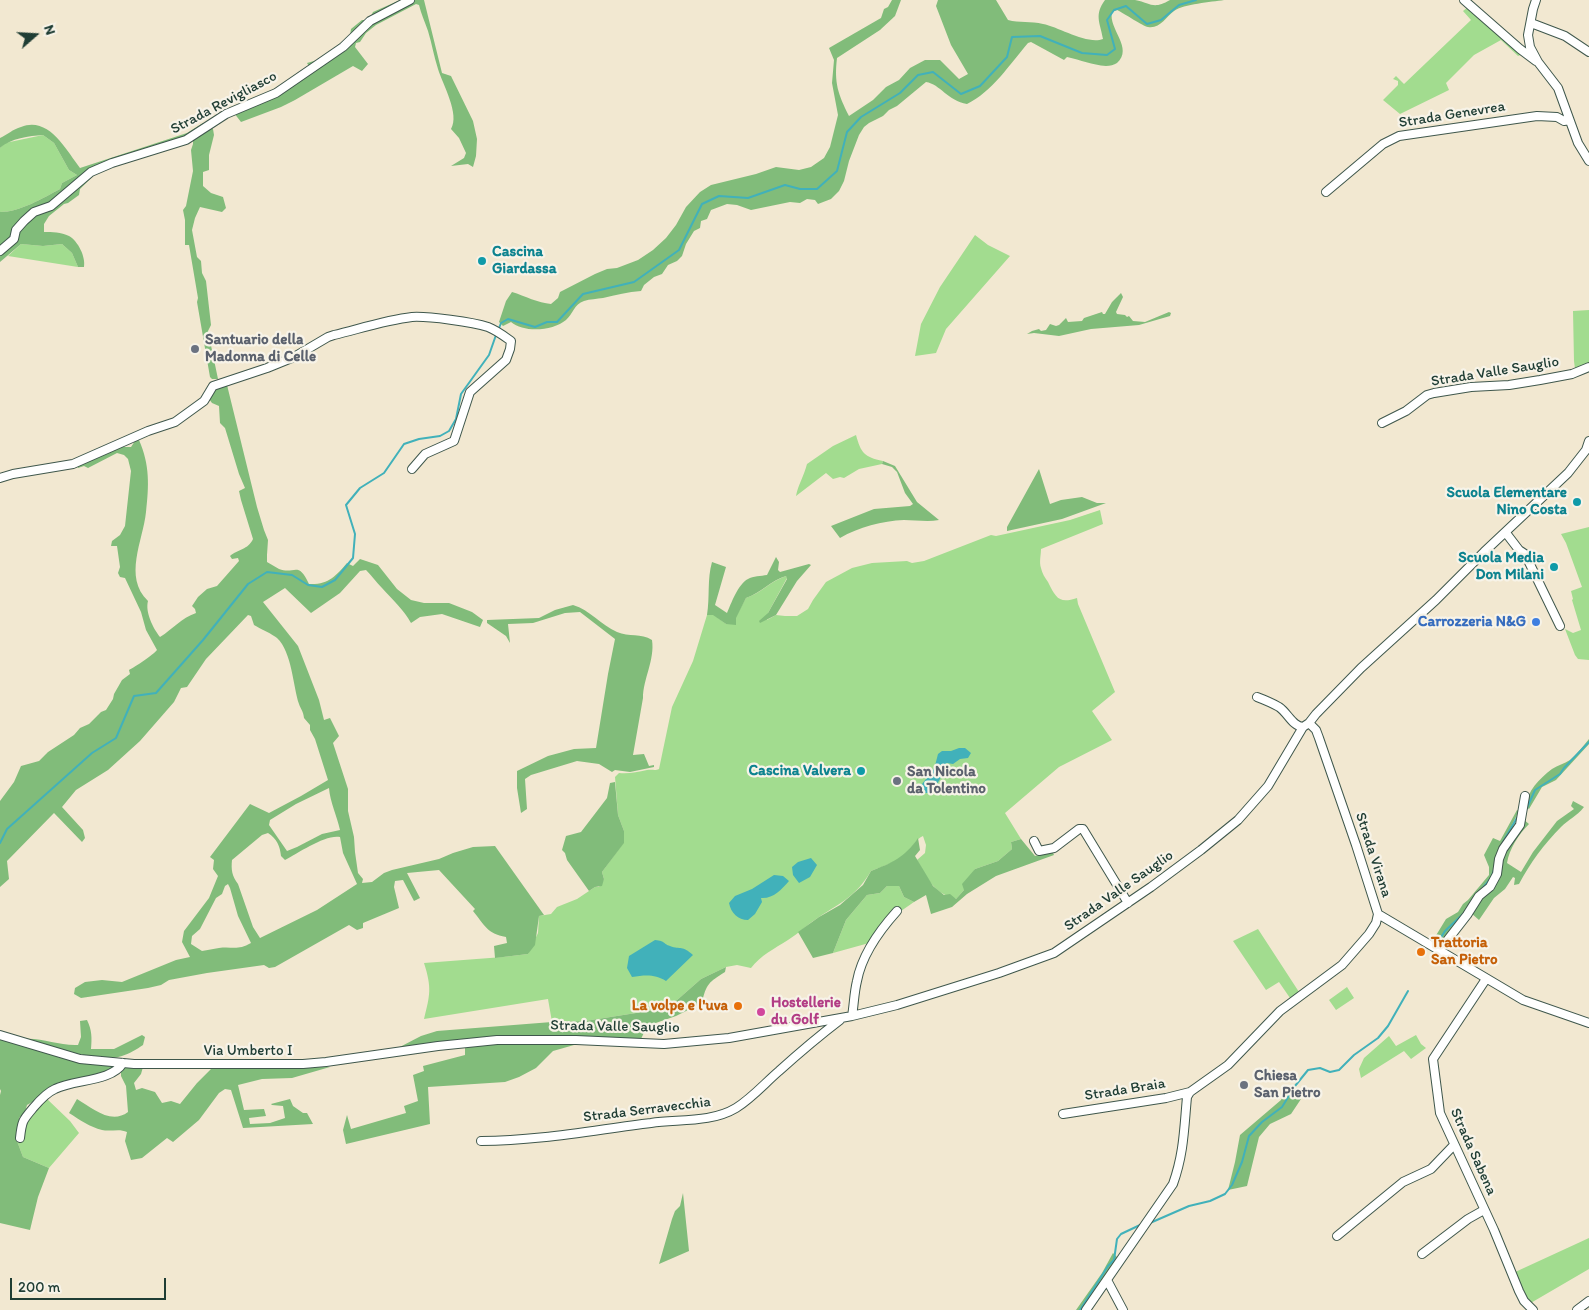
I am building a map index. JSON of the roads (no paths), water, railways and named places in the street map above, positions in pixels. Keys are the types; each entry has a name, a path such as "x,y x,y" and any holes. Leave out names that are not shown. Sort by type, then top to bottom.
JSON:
{"street":[{"name":"Strada Revigliasco","path":"0,251 14,239 16,230 34,212 51,206 91,172 112,163 186,140 226,114 276,93 343,47 370,22 410,0"},
{"path":"1464,0 1520,49 1538,62"},
{"path":"1536,0 1532,9 1528,35 1532,52 1558,88 1578,143 1589,161"},
{"path":"1530,23 1565,36 1589,52"},
{"name":"Strada Genevrea","path":"1326,192 1383,144 1399,136 1537,116 1557,118 1564,121 1569,120"},
{"path":"0,478 73,464 175,422 204,401 213,386 294,357 328,337 413,317 455,320 489,327 511,341 506,360 470,392 454,442 425,454 412,469"},
{"name":"Strada Valle Sauglio","path":"1382,423 1406,411 1427,395 1434,393 1471,387 1533,382 1572,374 1589,367"},
{"name":"Strada Valle Sauglio","path":"497,1040 576,1040 664,1044 729,1038 842,1018 897,1005 1054,954 1202,850 1238,820 1268,786 1306,725 1316,714 1361,668 1436,600 1568,473 1588,449 1589,441"},
{"path":"1506,533 1519,550 1525,554 1560,626"},
{"name":"Strada Virana","path":"1257,697 1284,711 1294,724 1306,725 1316,730 1378,914 1523,1000 1589,1023"},
{"path":"1439,951 1467,915 1474,902 1490,886 1497,874 1499,859 1503,849 1520,825 1525,796"},
{"path":"1034,841 1039,851 1054,848 1079,829 1083,829 1128,903"},
{"path":"852,1016 857,980 866,953 882,928 897,911"},
{"path":"1086,1310 1173,1184 1184,1144 1187,1097 1190,1092 1228,1065 1280,1011 1342,965 1369,934 1376,923 1378,914"},
{"name":"Strada Sabena","path":"1486,979 1433,1058 1440,1113 1494,1230 1519,1291 1524,1301 1533,1310"},
{"name":"Strada Serravecchia","path":"481,1141 531,1139 654,1122 717,1116 736,1108 748,1099 808,1045 842,1018"},
{"name":"Via Umberto I","path":"0,1035 80,1059 123,1063 188,1064 303,1064 497,1040"},
{"path":"20,1138 22,1122 53,1089 109,1075 119,1069 123,1063"},
{"name":"Strada Braia","path":"1063,1114 1156,1100 1190,1092"},
{"path":"1337,1236 1403,1182 1431,1169 1454,1145"},
{"path":"1422,1254 1468,1219 1484,1210"},
{"path":"1107,1280 1124,1310"},
{"path":"1577,1310 1589,1301"}],"water":[{"path":"965,748 971,753 968,758 960,759 953,764 947,763 943,765 941,777 935,787 929,793 920,793 924,781 933,770 938,754 942,751 951,751"},
{"path":"811,858 817,865 810,877 799,883 793,875 792,867 798,862"},
{"path":"774,875 783,876 789,881 780,891 769,897 761,898 762,902 755,914 748,920 741,919 731,910 729,903 735,896 752,889"},
{"path":"655,940 684,949 693,955 666,981 650,976 632,977 627,968 629,956"}],"waterway":[{"path":"498,331 501,323 508,319 535,327 547,322 557,322 583,294 634,282 679,250 702,204 719,196 748,198 785,185 800,189 817,189 837,171 847,132 861,117 900,93 918,75 933,72 961,94 980,86 1007,57 1012,37 1040,36 1082,53 1107,55 1115,49 1107,20 1114,10 1126,6 1147,24 1161,20 1179,5 1196,0"},
{"path":"0,843 7,829 92,753 116,738 134,696 156,693 203,640 248,584 267,572 292,575 308,585 322,587 335,580 353,558 355,534 346,505 360,488 384,473 404,444 419,439 440,436 449,431 456,419 461,394 489,355 496,335"},
{"path":"1526,810 1535,790 1560,774 1589,742"},
{"path":"1503,842 1518,816"},
{"path":"1482,889 1491,878 1494,870"},
{"path":"1438,942 1445,931 1464,913"},
{"path":"1150,1223 1189,1206 1210,1201 1225,1194 1232,1185 1242,1162 1249,1136 1262,1122 1282,1107 1308,1070 1320,1068 1330,1072 1339,1070 1354,1055 1378,1038 1388,1026 1408,991"},
{"path":"1080,1310 1108,1266 1114,1260 1117,1239 1121,1234 1140,1225"}],"place":[{"name":"Cascina Giardassa","path":"482,261"},
{"name":"Santuario della Madonna di Celle","path":"195,349"},
{"name":"Scuola Elementare Nino Costa","path":"1577,502"},
{"name":"Scuola Media Don Milani","path":"1554,567"},
{"name":"Carrozzeria N&G","path":"1536,622"},
{"name":"Cascina Valvera","path":"861,771"},
{"name":"San Nicola da Tolentino","path":"897,781"},
{"name":"Trattoria San Pietro","path":"1421,952"},
{"name":"La volpe e l'uva","path":"738,1006"},
{"name":"Hostellerie du Golf","path":"761,1012"},
{"name":"Chiesa San Pietro","path":"1244,1085"}]}
